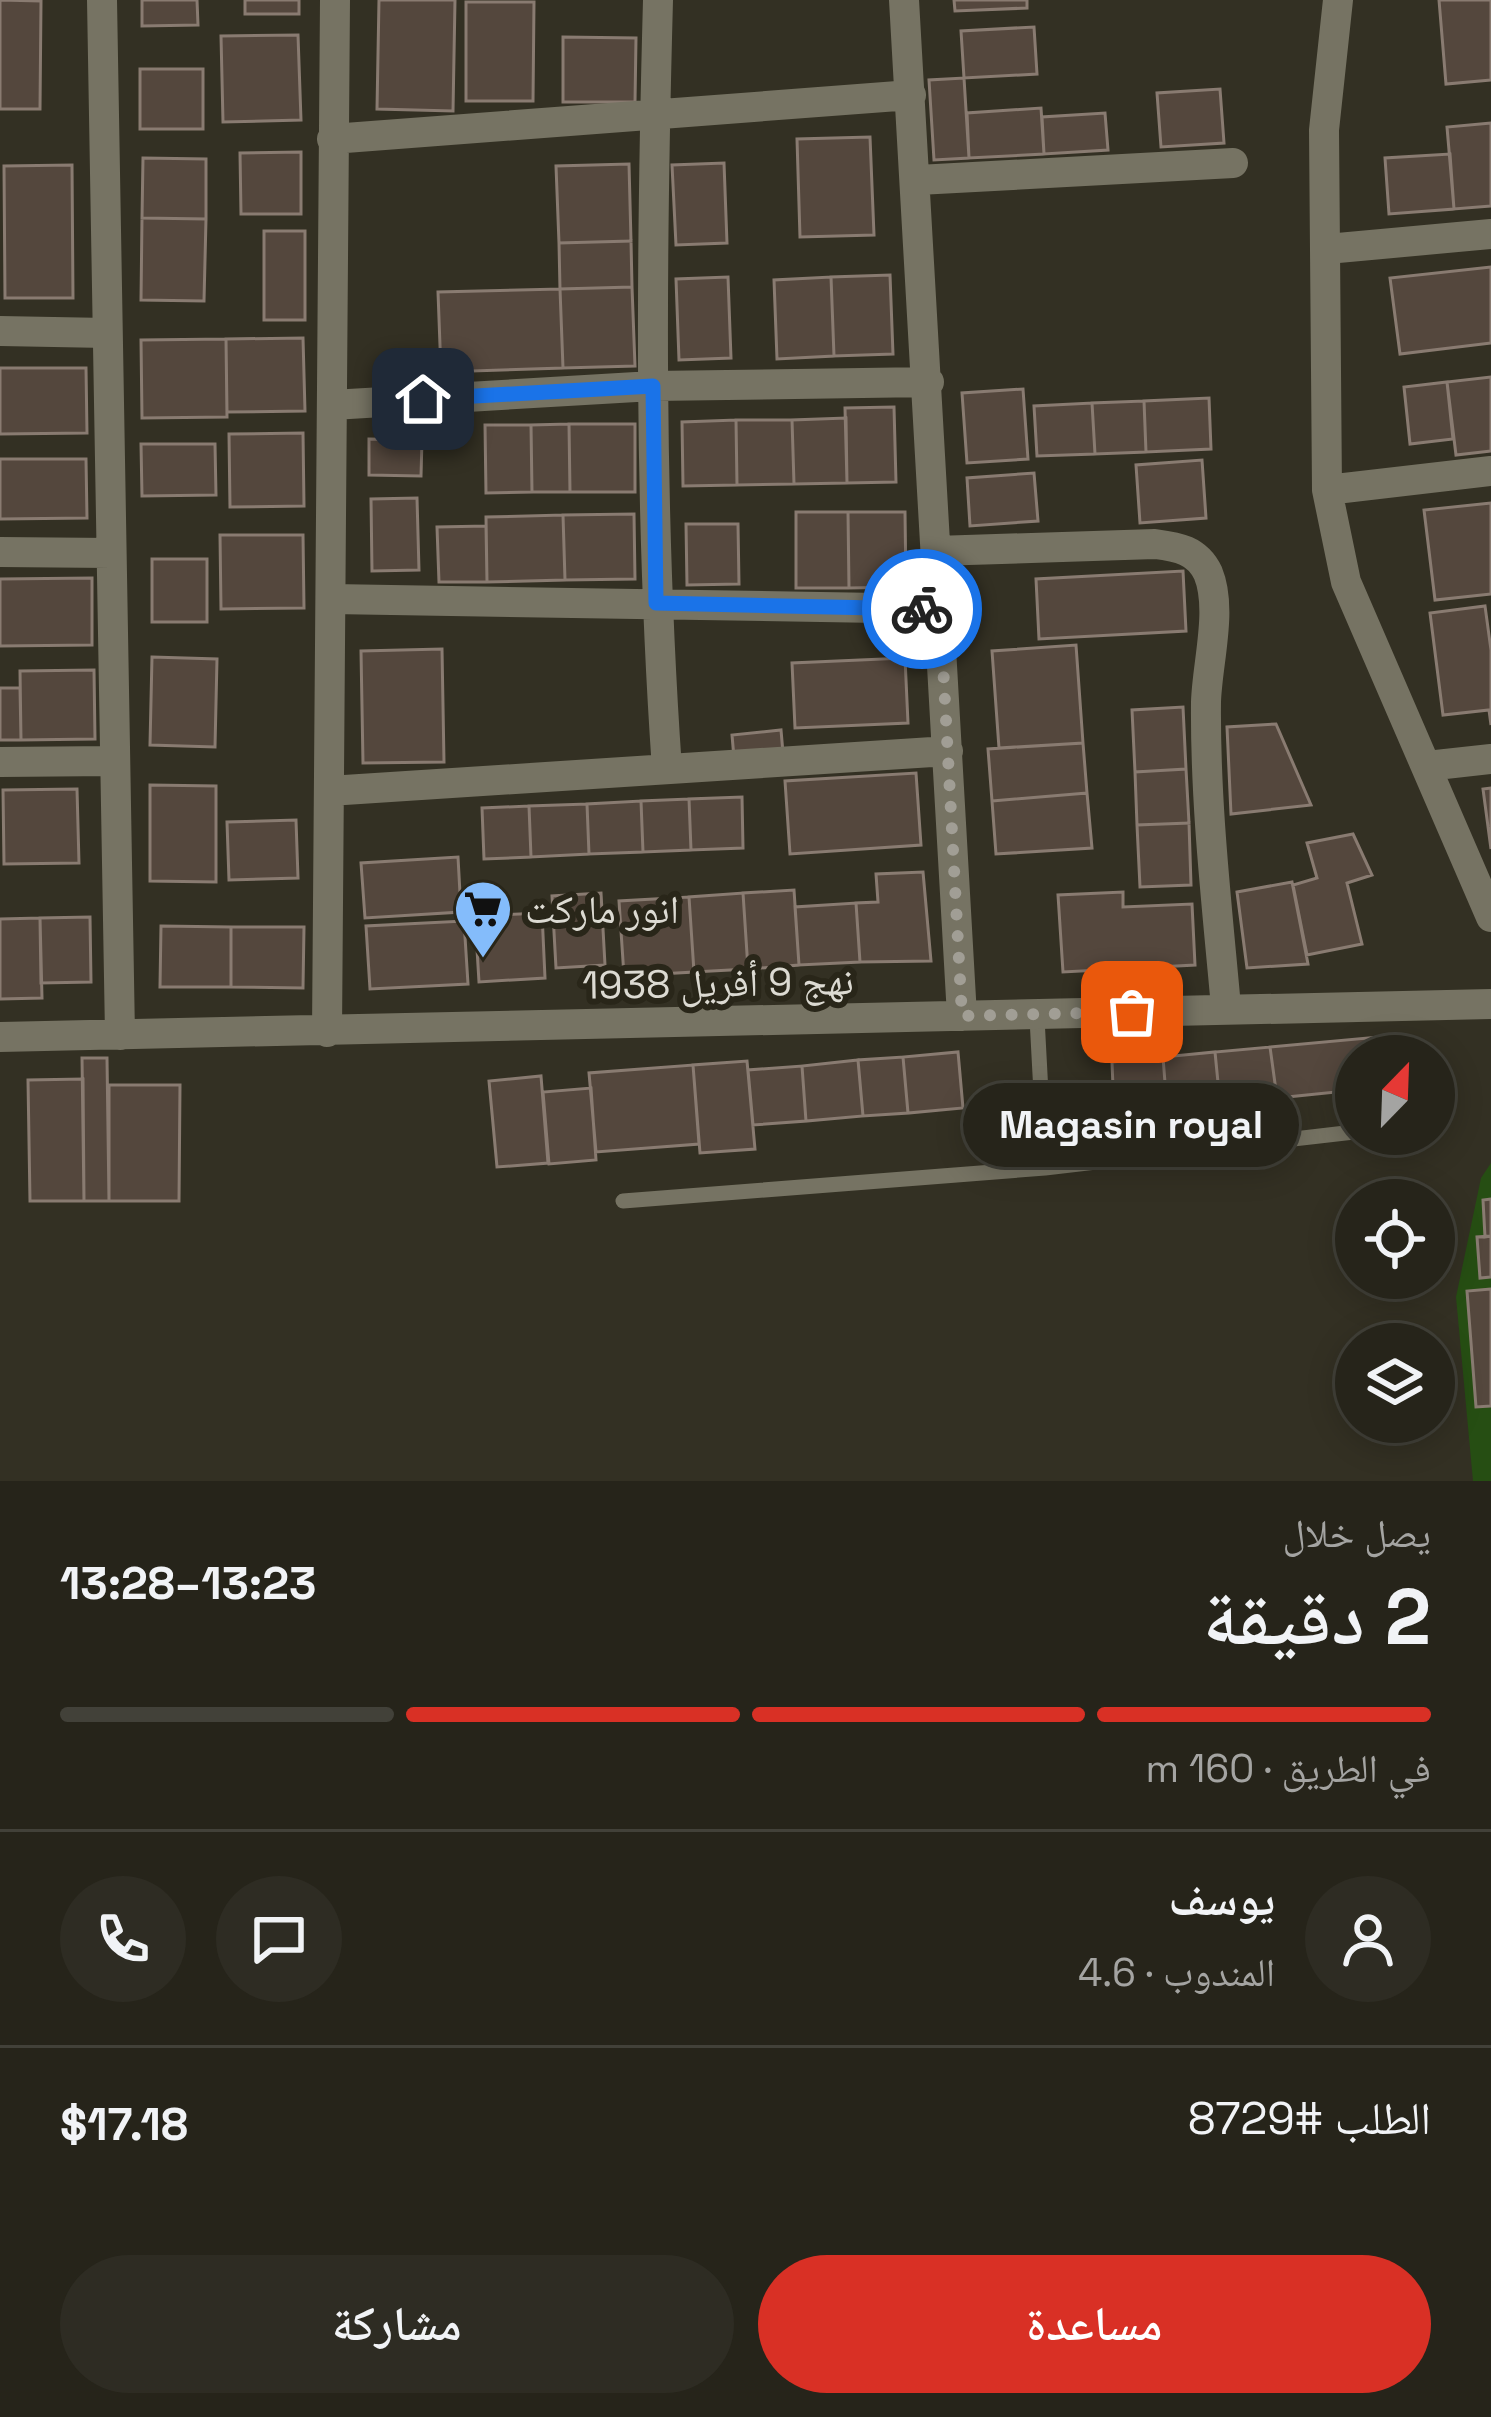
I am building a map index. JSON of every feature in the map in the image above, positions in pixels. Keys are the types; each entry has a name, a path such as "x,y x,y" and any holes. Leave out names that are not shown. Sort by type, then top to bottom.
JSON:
{"street":[{"path":"102,0 120,1035"},
{"path":"328,1032 335,0"},
{"path":"658,0 653,386 656,603 667,769"},
{"path":"904,0 918,180 962,1016"},
{"path":"1338,0 1324,130 1327,490 1346,583 1491,917"},
{"path":"332,139 911,95"},
{"path":"918,180 1233,163"},
{"path":"1327,249 1491,234"},
{"path":"0,331 107,333"},
{"path":"332,404 653,386 929,382"},
{"path":"1327,490 1491,471"},
{"path":"936,551 1155,544 1189,551 1205,568 1213,590 1206,702 1210,831 1226,1007"},
{"path":"0,552 111,553"},
{"path":"332,599 940,609"},
{"path":"329,791 948,751"},
{"path":"1427,766 1491,759"},
{"path":"0,763 112,761"},
{"name":"نهج 9 أفريل 1938","path":"0,1037 1037,1018 1226,1007 1491,1004"}],"lane":[{"path":"1037,1018 1046,1168"},
{"path":"623,1202 1046,1168 1335,1134"}],"green space":[{"path":"1491,1163 1491,1481 1473,1481 1456,1297 1481,1178"}],"building":[{"path":"0,0 41,1 40,109 0,109"},
{"path":"142,0 197,0 198,25 142,26"},
{"path":"245,0 299,0 299,14 245,14"},
{"path":"379,0 455,0 453,111 377,109"},
{"path":"954,0 1027,0 1027,8 955,11"},
{"path":"1439,0 1491,0 1491,80 1446,84"},
{"path":"466,2 534,2 533,101 466,101"},
{"path":"1034,27 1037,74 964,78 961,31"},
{"path":"298,35 301,120 223,122 221,36"},
{"path":"563,37 636,38 635,102 563,102"},
{"path":"140,69 203,69 203,129 140,129"},
{"path":"964,78 969,158 934,160 929,80"},
{"path":"1220,89 1224,143 1161,147 1157,93"},
{"path":"1041,108 1044,154 969,158 967,113"},
{"path":"1105,113 1108,150 1044,154 1042,117"},
{"path":"1491,123 1491,206 1454,209 1447,127"},
{"path":"870,137 874,235 800,237 797,139"},
{"path":"301,152 301,214 241,214 240,153"},
{"path":"1450,154 1454,209 1389,214 1385,158"},
{"path":"143,158 206,159 206,219 142,218"},
{"path":"724,163 727,243 676,245 672,165"},
{"path":"629,164 631,241 559,243 556,166"},
{"path":"72,165 73,298 5,298 4,166"},
{"path":"142,218 206,219 204,301 141,300"},
{"path":"264,231 305,231 305,320 264,320"},
{"path":"631,241 632,287 560,289 559,243"},
{"path":"1491,267 1491,343 1400,354 1390,278"},
{"path":"890,275 893,354 834,356 831,277"},
{"path":"728,277 731,358 679,360 676,279"},
{"path":"831,277 834,356 777,359 774,280"},
{"path":"632,287 635,366 563,368 560,289"},
{"path":"560,289 563,368 441,372 438,292"},
{"path":"303,338 305,411 227,412 226,339"},
{"path":"226,339 227,417 142,418 141,340"},
{"path":"0,368 86,368 87,433 0,434"},
{"path":"1491,377 1491,451 1456,455 1447,382"},
{"path":"1447,382 1453,439 1410,444 1404,387"},
{"path":"1023,389 1028,459 967,463 962,393"},
{"path":"1209,398 1211,449 1146,452 1144,401"},
{"path":"1144,401 1146,452 1095,454 1092,403"},
{"path":"1092,403 1095,454 1037,456 1034,406"},
{"path":"894,407 896,482 847,483 845,408"},
{"path":"846,418 847,483 794,484 792,420"},
{"path":"736,420 737,485 683,486 682,422"},
{"path":"736,420 792,420 794,484 737,485"},
{"path":"569,424 570,492 532,492 531,425"},
{"path":"569,424 635,424 635,492 570,492"},
{"path":"485,425 531,425 532,492 486,493"},
{"path":"303,433 304,506 230,507 229,434"},
{"path":"369,439 422,440 421,476 369,475"},
{"path":"141,444 215,444 216,495 142,496"},
{"path":"0,459 86,459 87,518 0,519"},
{"path":"1202,460 1206,518 1140,523 1136,465"},
{"path":"1034,473 1038,521 970,526 967,478"},
{"path":"417,498 419,570 372,571 371,499"},
{"path":"1491,503 1491,594 1435,600 1424,510"},
{"path":"796,512 848,512 849,588 796,588"},
{"path":"848,512 905,512 906,587 849,588"},
{"path":"634,514 635,579 565,580 563,515"},
{"path":"563,515 565,580 487,582 486,517"},
{"path":"686,524 738,524 739,584 687,585"},
{"path":"486,526 487,582 439,582 437,527"},
{"path":"220,535 303,535 304,608 221,609"},
{"path":"152,559 207,559 207,622 152,622"},
{"path":"1183,571 1186,631 1039,639 1036,579"},
{"path":"92,578 92,645 0,646 0,579"},
{"path":"1485,606 1491,650 1491,725 1489,710 1443,715 1430,613"},
{"path":"1076,645 1083,743 999,748 992,651"},
{"path":"442,649 444,762 363,763 361,651"},
{"path":"152,657 217,659 215,747 150,745"},
{"path":"905,658 908,723 795,728 792,663"},
{"path":"94,670 95,739 21,740 20,671"},
{"path":"0,688 20,688 21,740 0,740"},
{"path":"1183,707 1186,769 1135,772 1132,710"},
{"path":"1276,724 1311,805 1231,814 1227,727"},
{"path":"781,730 783,753 734,758 732,735"},
{"path":"1083,743 1087,793 992,801 988,749"},
{"path":"1186,769 1189,823 1137,825 1135,772"},
{"path":"916,773 921,845 790,854 785,781"},
{"path":"150,785 216,786 216,882 150,881"},
{"path":"1491,788 1491,849 1483,789"},
{"path":"77,789 79,863 4,864 3,790"},
{"path":"1087,793 1092,848 996,854 992,801"},
{"path":"742,797 743,848 691,850 689,799"},
{"path":"689,799 691,850 643,852 641,801"},
{"path":"641,801 643,852 589,854 587,804"},
{"path":"587,804 589,854 531,857 529,806"},
{"path":"529,806 531,857 484,859 482,808"},
{"path":"296,820 298,878 229,880 227,822"},
{"path":"1189,823 1191,885 1140,887 1137,825"},
{"path":"1353,834 1372,875 1347,883 1362,944 1307,955 1293,885 1317,878 1307,843"},
{"path":"458,857 461,912 365,918 361,863"},
{"path":"923,872 931,961 860,962 856,903 878,902 876,874"},
{"path":"1292,882 1308,964 1247,968 1237,892"},
{"path":"794,890 799,965 748,969 743,893"},
{"path":"1123,892 1123,907 1192,904 1195,965 1063,972 1058,895"},
{"path":"601,893 605,965 556,968 552,896"},
{"path":"743,893 748,969 694,972 689,897"},
{"path":"689,897 694,972 624,976 619,901"},
{"path":"856,903 860,962 799,965 795,907"},
{"path":"542,913 545,978 479,982 475,916"},
{"path":"90,917 91,982 41,983 40,918"},
{"path":"40,918 42,998 0,999 0,919"},
{"path":"464,921 468,984 370,989 366,926"},
{"path":"161,926 231,927 231,987 160,987"},
{"path":"231,927 304,927 303,988 231,987"},
{"path":"1335,1041 1335,1092 1277,1098 1270,1047"},
{"path":"1270,1047 1277,1098 1220,1103 1215,1052"},
{"path":"958,1052 963,1108 908,1113 903,1057"},
{"path":"1215,1052 1220,1103 1167,1108 1163,1057"},
{"path":"903,1057 908,1113 863,1116 858,1060"},
{"path":"1163,1057 1167,1108 1114,1112 1112,1062"},
{"path":"82,1058 107,1058 109,1201 84,1201"},
{"path":"858,1060 863,1116 806,1121 802,1066"},
{"path":"747,1061 755,1149 700,1153 693,1065"},
{"path":"693,1065 699,1144 596,1152 589,1073"},
{"path":"802,1066 806,1121 753,1125 748,1070"},
{"path":"541,1076 548,1163 497,1167 489,1081"},
{"path":"83,1079 84,1201 30,1201 28,1080"},
{"path":"109,1085 180,1085 179,1201 109,1201"},
{"path":"591,1088 596,1160 549,1164 543,1092"},
{"path":"1491,1199 1491,1236 1485,1237 1483,1200"},
{"path":"1491,1236 1491,1277 1480,1278 1477,1237"},
{"path":"1491,1289 1491,1406 1476,1407 1467,1291"}],"way so far":[{"path":"922,609 940,609 962,1016 1037,1018 1132,1012"}],"place":[{"name":"انور ماركت","path":"483,960"},
{"name":"Magasin royal","path":"1132,1012"}],"route":[{"path":"423,399 653,386 656,603 922,609"}]}
